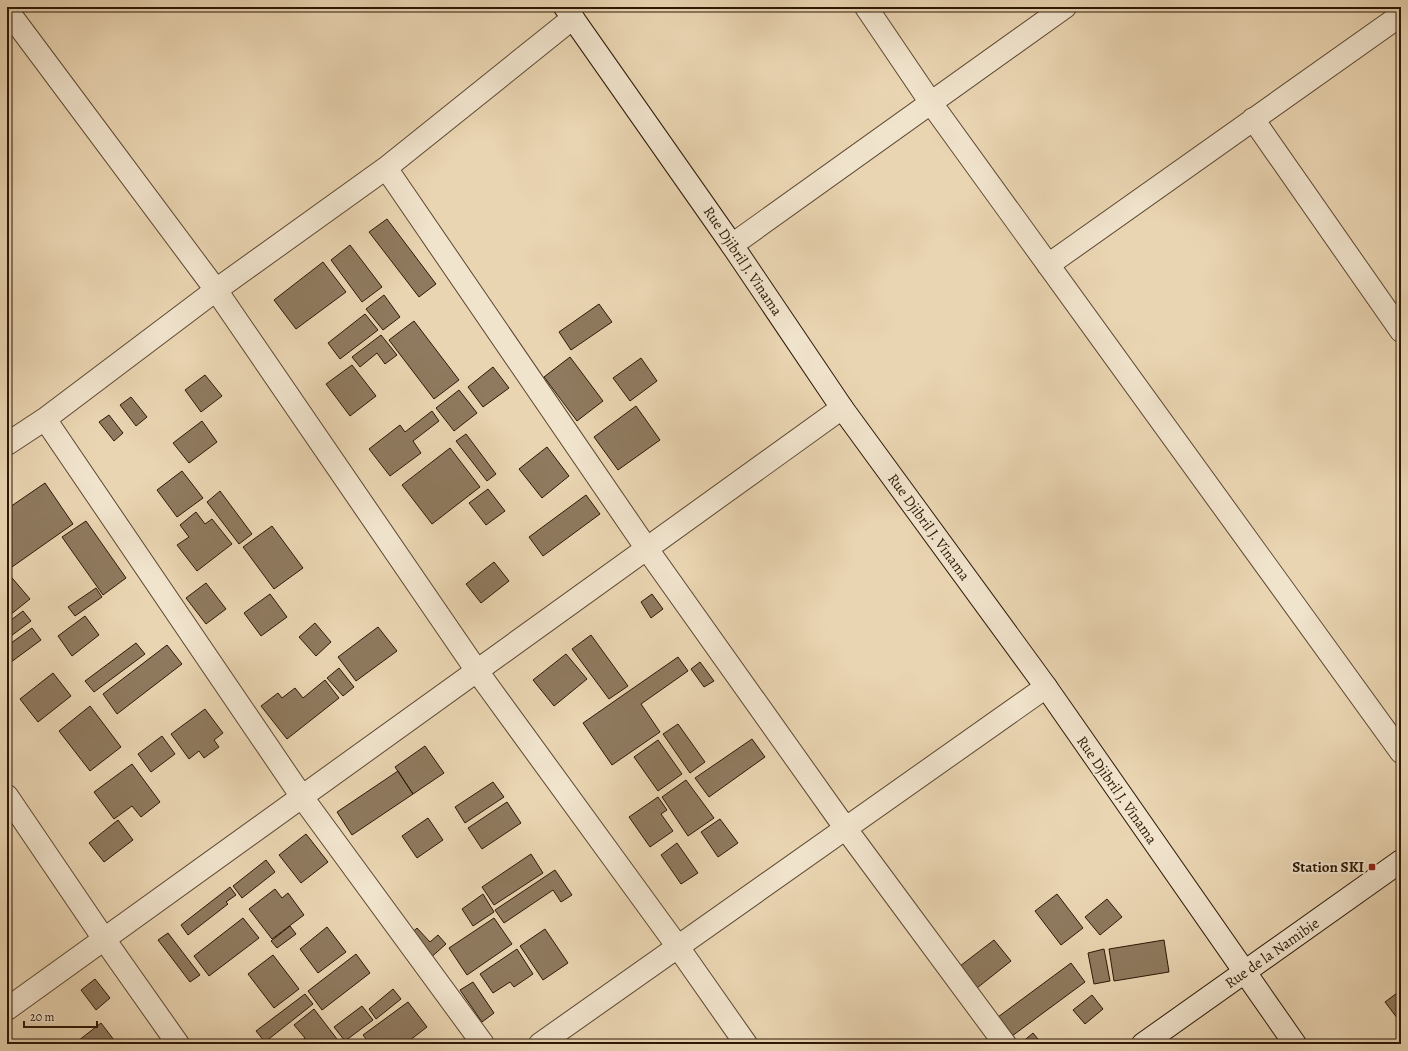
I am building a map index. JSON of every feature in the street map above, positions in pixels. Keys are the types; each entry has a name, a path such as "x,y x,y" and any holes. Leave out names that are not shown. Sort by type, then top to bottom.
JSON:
{"street":[{"path":"866,7 932,103 1048,265 1401,752"},
{"path":"732,245 1065,7"},
{"path":"7,10 216,290 477,671 678,947 746,1044"},
{"path":"7,444 45,419 216,290 386,168 569,13"},
{"name":"Rue Djibril J. Vinama","path":"569,13 732,245 842,408 1046,688 1295,1044"},
{"path":"1048,265 1401,15"},
{"path":"1253,119 1401,331"},
{"path":"386,168 647,549 846,829 1005,1044"},
{"path":"7,1009 842,408"},
{"path":"45,419 302,797 483,1044"},
{"path":"540,1044 1046,688"},
{"path":"7,796 104,939 178,1044"},
{"name":"Rue de la Namibie","path":"1143,1044 1401,861"}],"building":[{"path":"387,219 436,284 419,297 369,232"},
{"path":"350,245 382,287 362,302 331,260"},
{"path":"323,262 346,292 296,329 274,300"},
{"path":"384,295 400,317 383,330 366,309"},
{"path":"599,304 612,322 571,350 559,332"},
{"path":"365,314 378,330 340,359 328,343"},
{"path":"414,321 459,380 434,399 389,340"},
{"path":"381,335 397,355 385,364 377,353 360,367 352,357"},
{"path":"570,357 603,401 577,421 544,377"},
{"path":"641,358 657,381 630,401 613,378"},
{"path":"352,365 376,396 350,416 326,384"},
{"path":"493,367 509,388 483,407 468,387"},
{"path":"205,375 222,396 201,412 185,390"},
{"path":"459,390 477,413 454,431 436,408"},
{"path":"131,397 147,417 136,426 120,405"},
{"path":"636,406 660,440 618,470 594,437"},
{"path":"432,411 439,421 413,441 421,453 390,476 369,449 400,425 405,432"},
{"path":"109,415 123,433 114,441 99,422"},
{"path":"202,421 217,442 189,463 173,443"},
{"path":"466,434 496,474 487,481 456,441"},
{"path":"547,447 569,476 542,498 519,469"},
{"path":"450,448 480,487 432,524 402,485"},
{"path":"182,471 203,498 177,517 157,490"},
{"path":"45,483 73,524 12,567 7,560 7,509"},
{"path":"488,489 505,511 486,525 469,503"},
{"path":"220,491 252,534 239,544 207,502"},
{"path":"586,495 600,514 543,556 529,537"},
{"path":"196,512 205,524 212,519 232,544 197,571 177,545 189,537 180,525"},
{"path":"86,521 126,578 103,595 62,537"},
{"path":"272,526 303,568 274,589 243,547"},
{"path":"494,562 509,581 481,603 466,584"},
{"path":"7,572 30,599 10,615 7,612"},
{"path":"206,583 226,609 206,624 186,598"},
{"path":"96,588 102,597 75,616 68,607"},
{"path":"270,594 287,617 261,636 244,613"},
{"path":"652,594 663,609 651,618 641,602"},
{"path":"23,611 31,621 7,639 7,623"},
{"path":"85,616 99,635 72,656 58,636"},
{"path":"315,623 331,642 316,656 299,637"},
{"path":"378,627 397,651 356,681 338,657"},
{"path":"32,628 41,640 7,665 7,646"},
{"path":"591,635 628,686 609,699 572,649"},
{"path":"136,643 145,654 94,692 85,681"},
{"path":"167,645 182,664 117,714 103,694"},
{"path":"566,654 587,679 554,706 533,680"},
{"path":"678,657 688,671 641,704 660,732 612,765 583,723"},
{"path":"700,662 714,681 704,687 691,669"},
{"path":"339,668 354,687 343,696 327,678"},
{"path":"53,673 71,696 38,722 20,699"},
{"path":"325,680 339,698 287,739 261,706 278,693 282,698 295,688 303,698"},
{"path":"90,706 121,747 90,771 59,731"},
{"path":"205,709 223,733 214,740 219,747 204,758 199,751 189,759 171,734"},
{"path":"678,724 705,762 690,773 663,734"},
{"path":"162,736 175,754 151,772 138,754"},
{"path":"752,739 765,757 709,797 695,778"},
{"path":"658,740 682,774 658,791 634,757"},
{"path":"425,746 444,773 413,794 395,767"},
{"path":"132,764 160,802 141,817 132,806 114,819 94,792"},
{"path":"398,771 413,794 352,835 337,812"},
{"path":"686,780 714,818 688,836 662,797"},
{"path":"493,782 504,797 465,823 455,807"},
{"path":"658,797 667,810 661,814 673,831 650,847 629,817"},
{"path":"507,802 521,823 482,849 468,828"},
{"path":"428,818 443,840 417,858 402,836"},
{"path":"720,819 738,843 718,857 701,832"},
{"path":"118,820 133,840 104,862 89,843"},
{"path":"306,834 328,862 301,883 279,855"},
{"path":"677,843 698,873 681,884 661,855"},
{"path":"531,854 543,873 494,905 482,887"},
{"path":"266,860 275,872 242,898 233,886"},
{"path":"555,870 572,895 561,902 553,890 504,923 495,910"},
{"path":"230,887 236,895 226,902 228,904 188,935 181,925"},
{"path":"275,889 282,898 288,893 304,915 272,939 249,909"},
{"path":"483,894 494,912 473,926 462,909"},
{"path":"1057,894 1083,928 1061,945 1035,911"},
{"path":"1107,899 1122,917 1100,935 1085,917"},
{"path":"243,918 259,938 209,976 194,956"},
{"path":"494,918 512,944 467,975 449,948"},
{"path":"290,926 296,934 277,948 271,941"},
{"path":"327,927 346,952 318,973 300,949"},
{"path":"417,928 430,942 438,935 446,944 428,960 407,937"},
{"path":"545,929 568,963 543,980 520,946"},
{"path":"168,933 200,975 190,982 158,940"},
{"path":"994,940 1011,961 977,988 960,966"},
{"path":"1164,940 1169,972 1114,981 1109,949"},
{"path":"517,949 533,974 514,987 510,982 493,993 480,974"},
{"path":"1104,949 1110,981 1094,984 1088,953"},
{"path":"356,954 370,973 322,1010 308,991"},
{"path":"273,955 299,989 274,1008 248,974"},
{"path":"1071,963 1085,982 1012,1036 998,1017"},
{"path":"95,979 110,998 96,1010 81,990"},
{"path":"473,982 494,1013 482,1022 460,990"},
{"path":"393,989 401,999 376,1019 369,1009"},
{"path":"1401,990 1401,1023 1385,1002"},
{"path":"305,994 313,1004 265,1042 256,1031"},
{"path":"1092,995 1103,1009 1085,1024 1073,1010"},
{"path":"408,1002 427,1027 405,1044 370,1044 363,1035"},
{"path":"362,1006 373,1020 345,1041 334,1027"},
{"path":"314,1009 340,1043 297,1044 305,1038 294,1025"},
{"path":"101,1023 117,1044 74,1044"},
{"path":"1033,1033 1042,1044 1020,1044"}],"place":[{"name":"Station SKI","path":"1372,867"}]}
